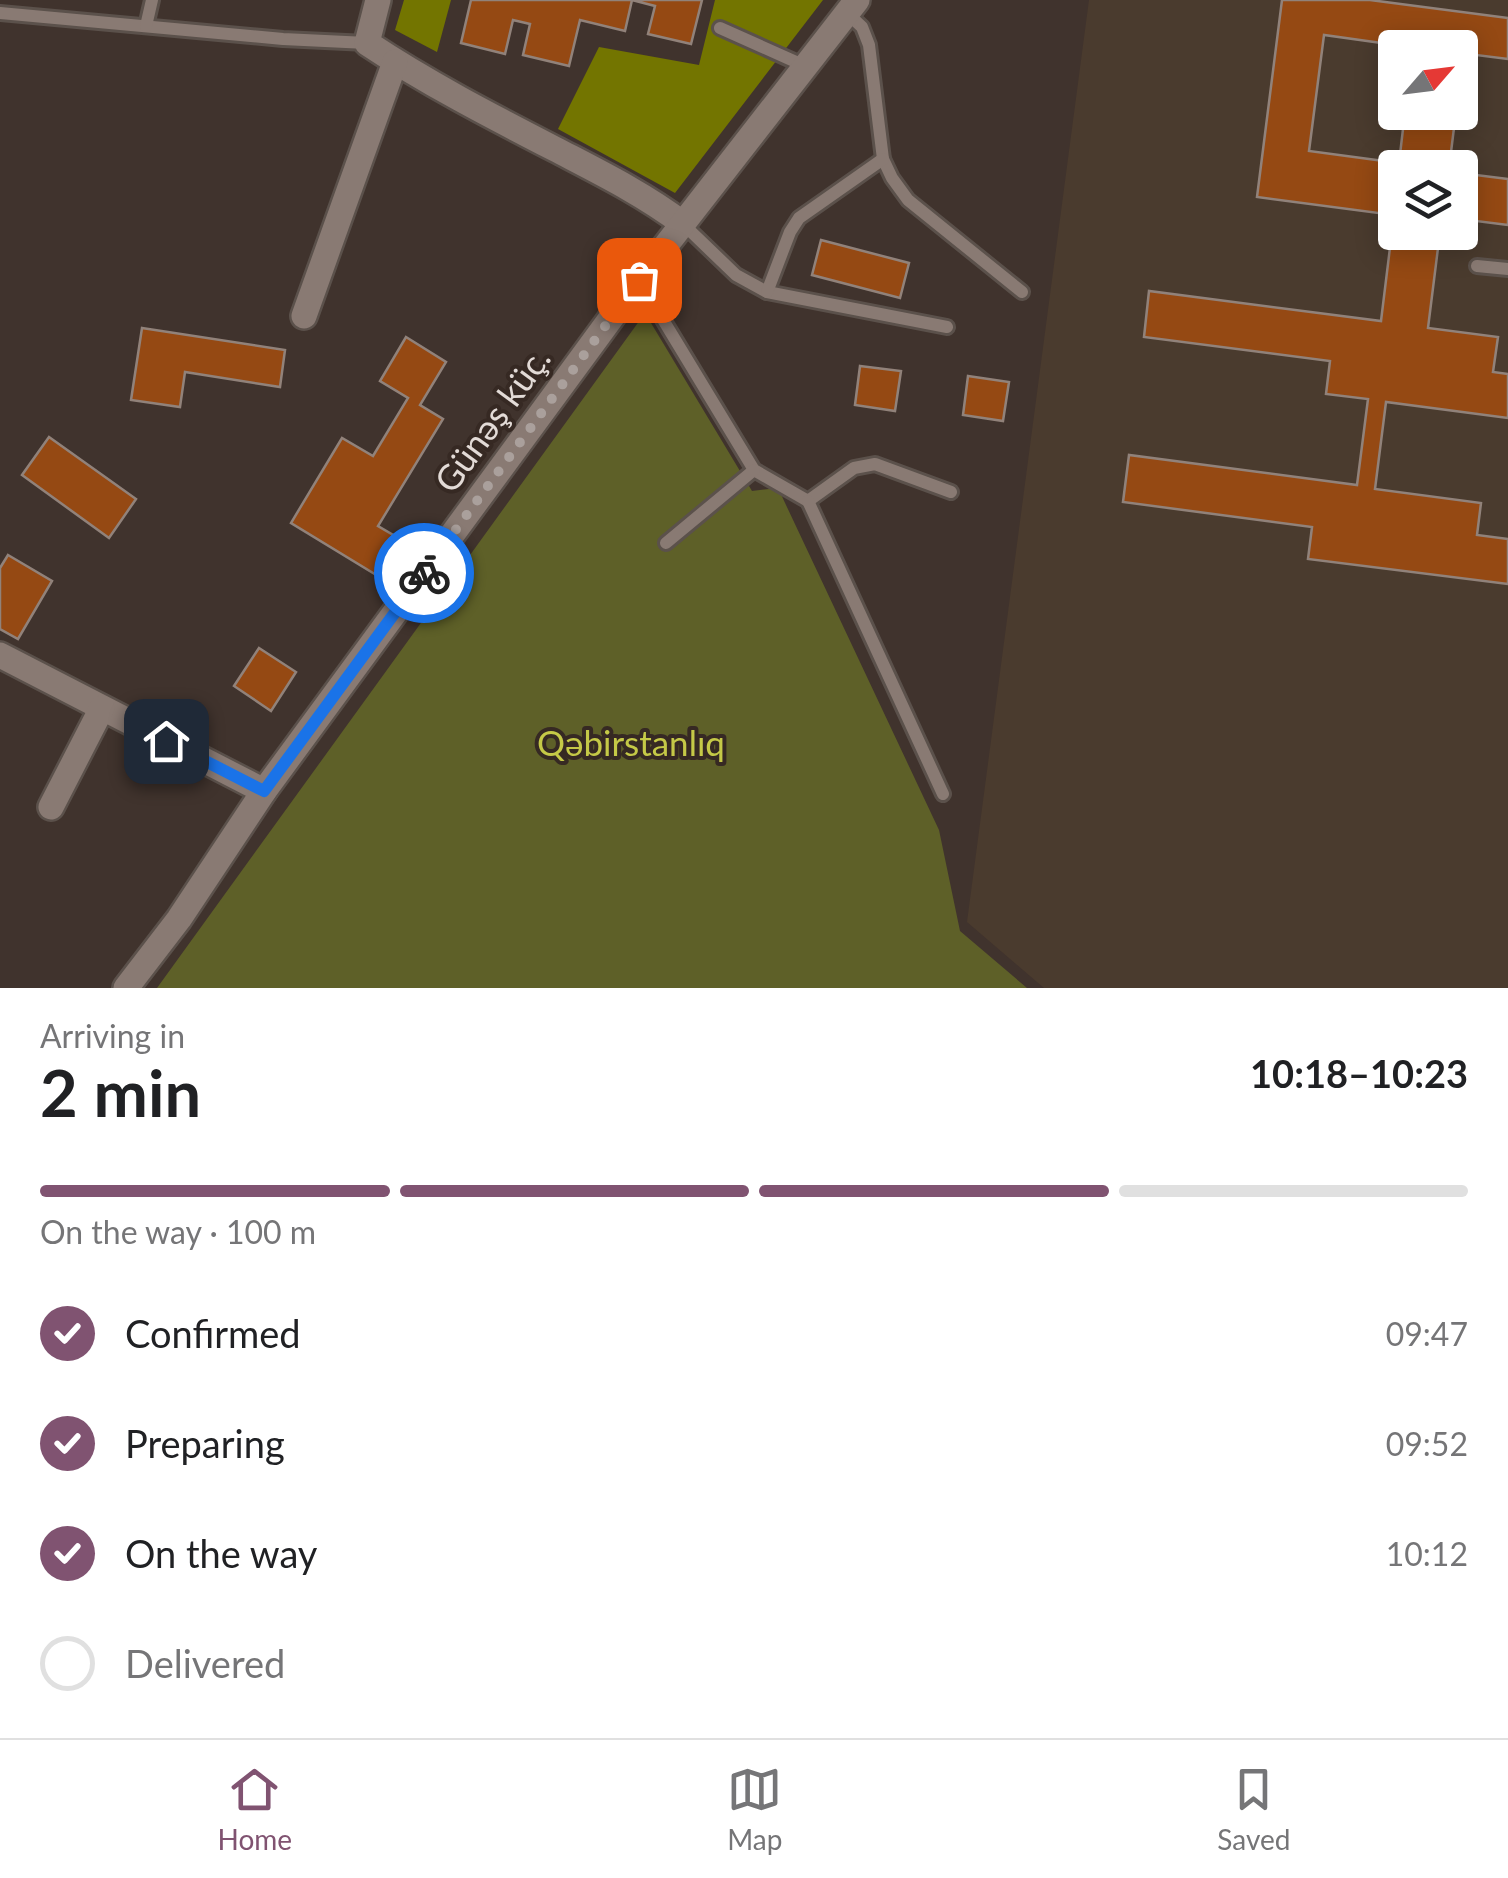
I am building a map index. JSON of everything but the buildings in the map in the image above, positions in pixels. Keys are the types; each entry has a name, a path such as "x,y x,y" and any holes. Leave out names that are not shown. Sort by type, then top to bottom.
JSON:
{"street":[{"path":"378,0 366,43 480,110 650,199 682,222"},
{"name":"Günəş küç.","path":"126,988 179,919 264,791 639,280 852,7"},
{"path":"304,316 395,62"},
{"path":"0,656 264,791"},
{"path":"51,807 102,708"}],"lane":[{"path":"146,26 152,0"},
{"path":"852,7 869,44 883,159 892,178 908,200 1022,292"},
{"path":"0,13 283,40 366,43"},
{"path":"720,28 805,66"},
{"path":"767,292 799,218 883,159"},
{"path":"682,222 736,275 767,292 947,327"},
{"path":"1477,266 1508,269"},
{"path":"639,280 754,470 808,501 944,794"},
{"path":"808,501 854,468 875,464 951,492"},
{"path":"666,543 754,470"}],"shaded area":[{"path":"404,0 451,0 437,52 395,30"},
{"path":"715,0 823,0 675,193 558,129 599,47 699,65"},
{"path":"1089,0 1508,0 1508,988 1044,988 967,922"}],"green space":[{"name":"Qəbirstanlıq","path":"645,313 752,491 778,488 939,830 960,931 1027,988 157,988"}],"way so far":[{"path":"424,573 639,280"}],"route":[{"path":"166,741 264,791 424,573"}]}
